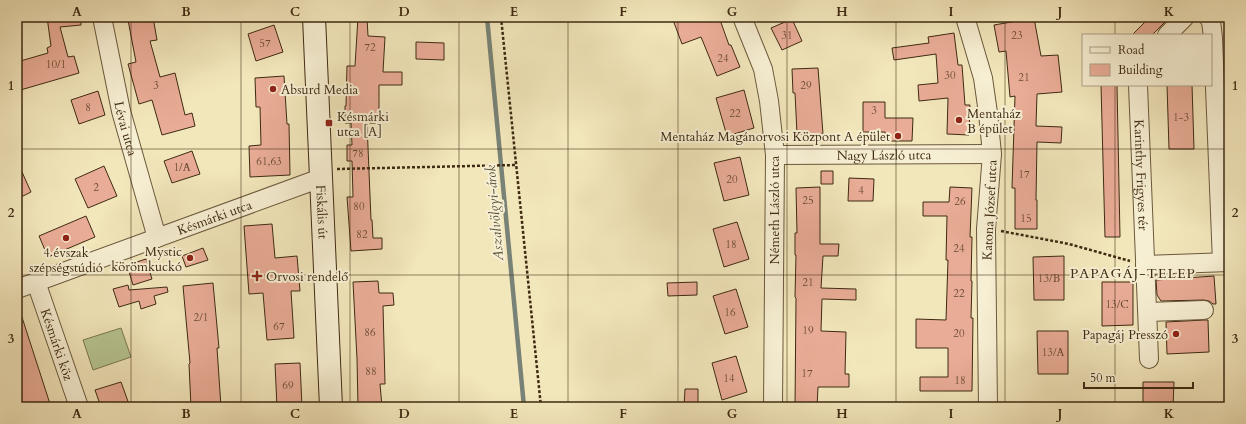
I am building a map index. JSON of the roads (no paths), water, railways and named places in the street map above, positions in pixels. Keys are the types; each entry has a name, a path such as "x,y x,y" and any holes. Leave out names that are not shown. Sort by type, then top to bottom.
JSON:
{"street":[{"name":"Lévai utca","path":"102,17 121,111 157,238"},
{"name":"Fiskális út","path":"314,17 331,407"},
{"name":"Németh László utca","path":"742,17 763,70 769,101 775,155 773,407"},
{"name":"Katona József utca","path":"965,17 983,78 992,154 986,228 988,407"},
{"path":"1168,34 1185,17"},
{"path":"1145,265 1225,262 1213,38 1211,21 1208,17"},
{"name":"Karinthy Frigyes tér","path":"1138,86 1149,358"},
{"name":"Nagy László utca","path":"775,155 992,154"},
{"name":"Késmárki utca","path":"17,289 157,238 321,174"},
{"name":"Késmárki köz","path":"36,282 79,407"},
{"path":"1148,312 1204,310"}],"waterway":[{"name":"Aszalvölgyi-árok","path":"487,17 524,407"}],"place":[{"name":"Absurd Media","path":"273,89"},
{"name":"Mentaház B épület","path":"959,120"},
{"name":"Késmárki utca [A]","path":"329,123"},
{"name":"Mentaház Magánorvosi Központ A épület","path":"898,136"},
{"name":"4 évszak szépségstúdió","path":"66,238"},
{"name":"Mystic körömkuckó","path":"190,258"},
{"name":"Orvosi rendelő","path":"257,276"},
{"name":"Papagáj Presszó","path":"1176,334"}],"district":[{"name":"PAPAGÁJ-TELEP","path":"1133,273"}]}
